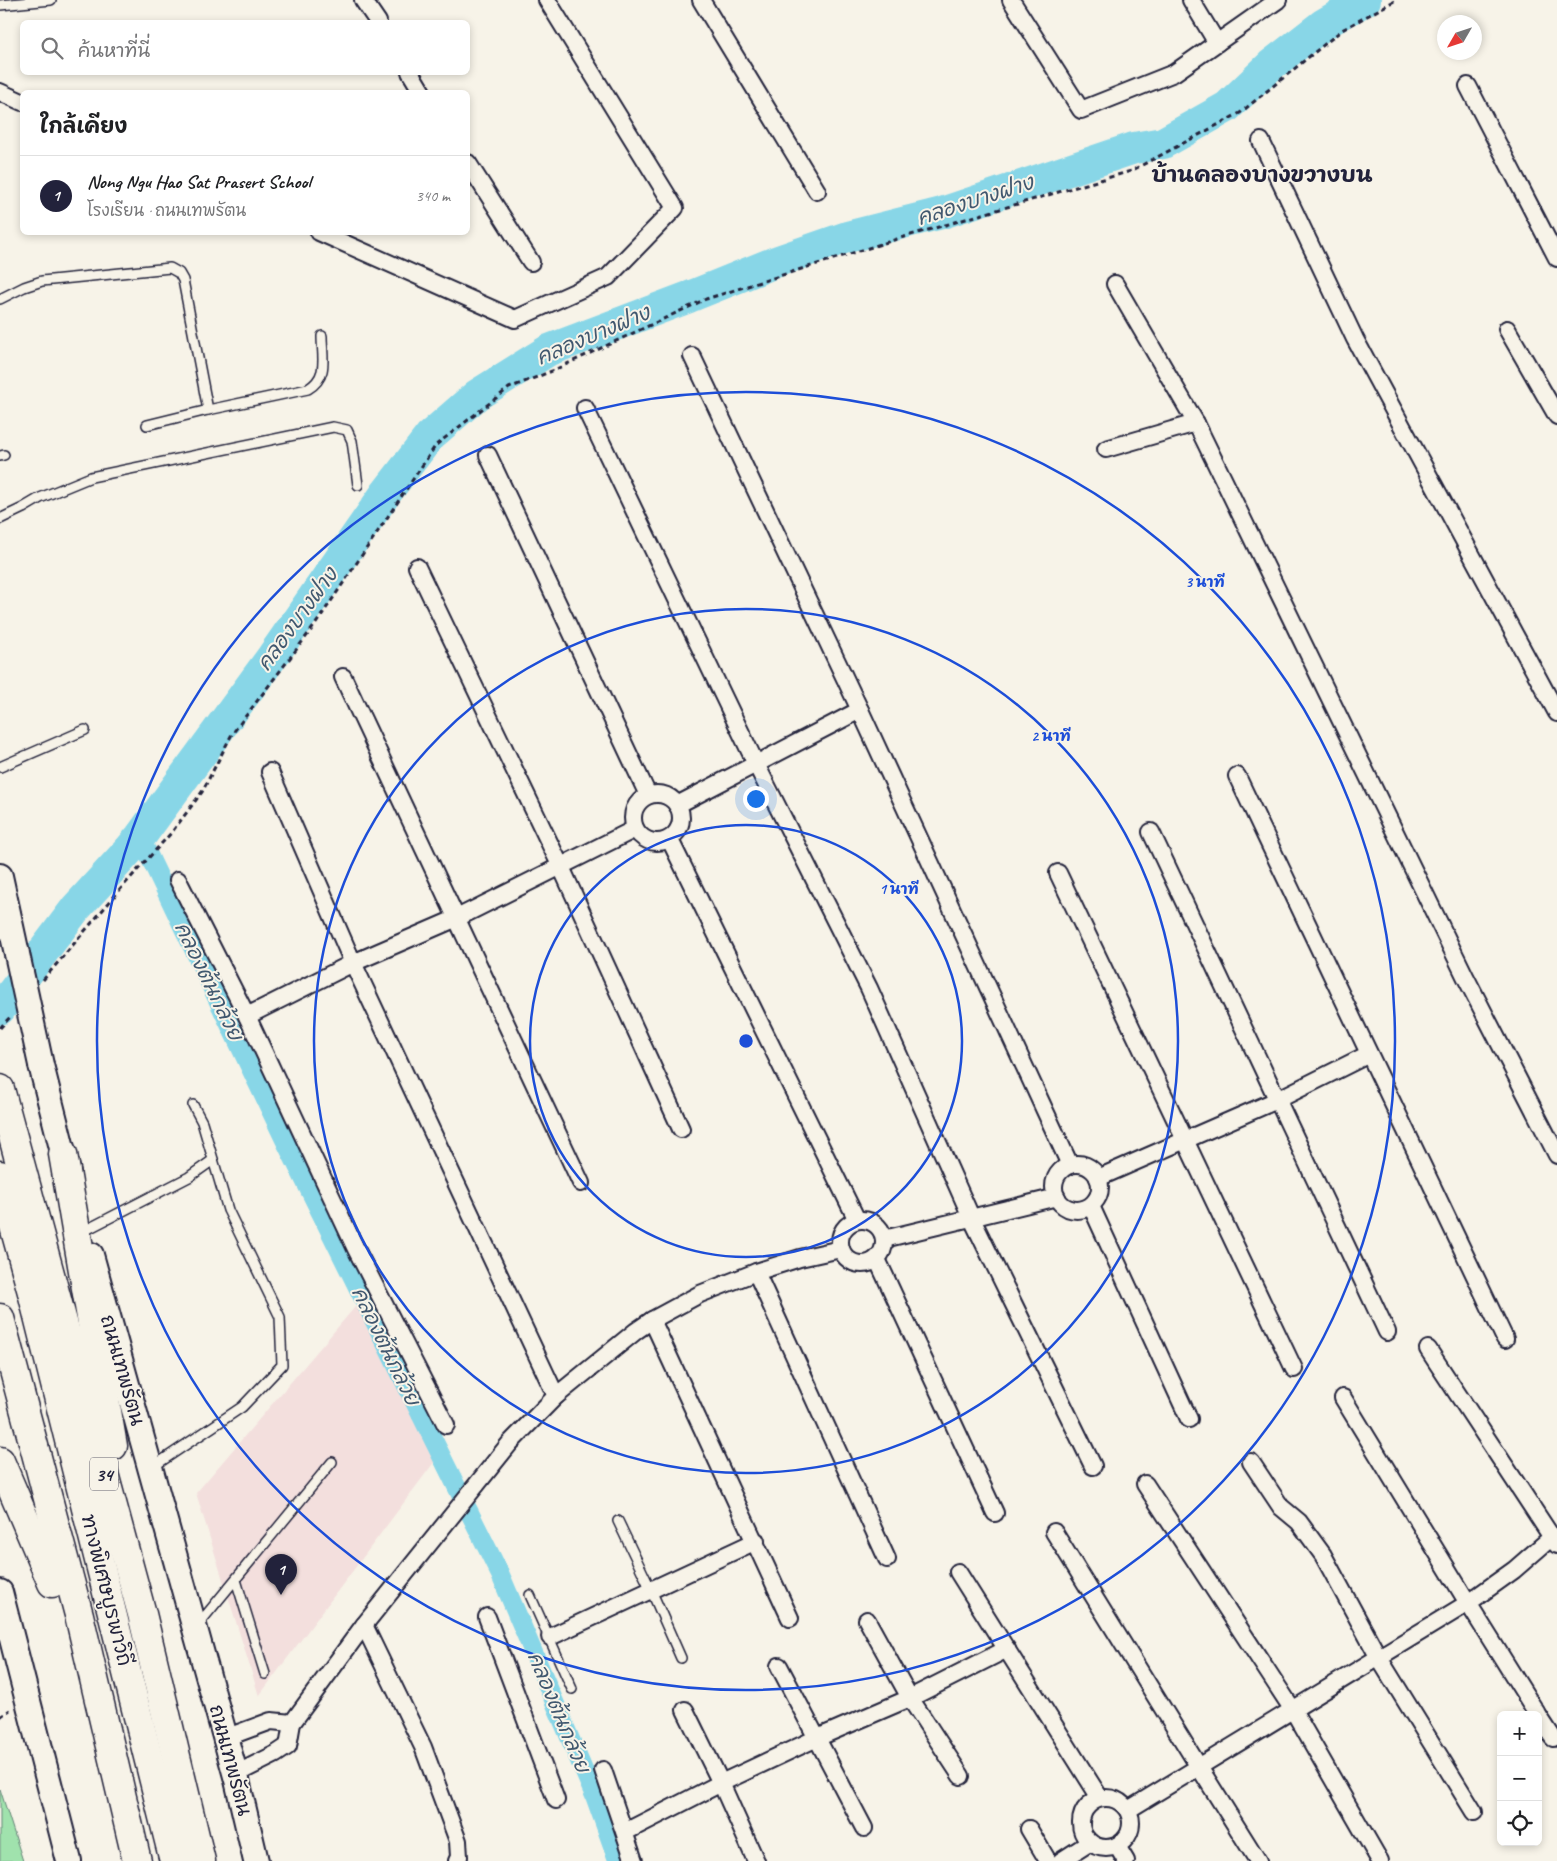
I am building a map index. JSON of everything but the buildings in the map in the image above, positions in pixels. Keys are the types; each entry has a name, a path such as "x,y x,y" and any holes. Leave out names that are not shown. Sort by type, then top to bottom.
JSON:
{"highway":[{"name":"34","path":"0,1089 142,1614 201,1861"},
{"path":"63,1154 142,1614"},
{"name":"ทางพิเศษบูรพาวิถี","path":"0,1174 33,1296 174,1861"},
{"name":"ทางพิเศษบูรพาวิถี","path":"0,1318 79,1615 137,1861"},
{"path":"0,1393 52,1583 122,1861"},
{"path":"0,1461 52,1583"}],"main road":[{"name":"ถนนเทพรัตน","path":"0,876 41,1065 63,1154 236,1774 256,1861"},
{"path":"0,1592 69,1861"}],"street":[{"path":"363,0 377,20"},
{"path":"326,235 515,319 608,278 675,208 547,0"},
{"path":"701,0 817,191"},
{"path":"1011,0 1081,110 1174,73 1278,0"},
{"path":"1191,0 1217,43"},
{"path":"412,75 421,90"},
{"path":"1468,86 1557,258"},
{"path":"0,92 20,101"},
{"path":"1261,141 1355,340 1557,713"},
{"path":"470,165 531,262"},
{"path":"1115,284 1196,422 1466,978 1557,1155"},
{"path":"1507,329 1557,416"},
{"path":"692,356 860,710 1070,1165"},
{"path":"585,408 756,764 869,988 972,1219 1093,1466"},
{"path":"1106,449 1196,422"},
{"path":"488,455 648,795"},
{"path":"417,567 560,867 681,1129"},
{"path":"343,678 581,1183"},
{"path":"677,805 860,710"},
{"path":"270,772 353,963 556,1396"},
{"path":"1237,776 1505,1339"},
{"path":"648,795 664,795 672,799 681,812 680,828 670,840 654,843 639,836 635,829 633,821 636,805 648,795"},
{"path":"247,1016 353,963 457,918 635,829"},
{"path":"1151,832 1386,1332"},
{"path":"670,840 857,1220"},
{"path":"1058,873 1294,1370"},
{"path":"178,880 247,1016 356,1249 446,1425"},
{"path":"1098,1178 1277,1100 1369,1054"},
{"path":"1082,1164 1089,1167 1098,1178 1099,1193 1096,1200 1090,1206 1083,1209 1068,1208 1057,1198 1055,1190 1057,1176 1070,1165 1082,1164"},
{"path":"884,1239 1057,1198"},
{"path":"1090,1206 1189,1419"},
{"path":"857,1220 872,1222 882,1232 884,1246 877,1259 871,1262 856,1264 844,1255 841,1249 840,1242 845,1228 857,1220"},
{"path":"236,1774 288,1746 292,1723 364,1625 498,1457 556,1396 652,1320 700,1294 756,1272 800,1258 841,1249"},
{"path":"877,1259 996,1513"},
{"path":"756,1272 887,1559"},
{"path":"652,1320 756,1541 790,1618"},
{"path":"1128,1810 1468,1603 1554,1541 1428,1349"},
{"path":"1343,1398 1536,1711"},
{"path":"1251,1462 1281,1507 1299,1522 1323,1555 1379,1658 1474,1812"},
{"path":"1145,1484 1293,1710 1380,1861"},
{"path":"1054,1532 1258,1861"},
{"path":"550,1637 756,1541"},
{"path":"958,1572 1100,1798"},
{"path":"487,1617 556,1800"},
{"path":"867,1620 910,1698 961,1776"},
{"path":"364,1625 423,1747 458,1841 459,1857 456,1861"},
{"path":"625,1832 721,1783 910,1698 1007,1649"},
{"path":"779,1666 864,1828"},
{"path":"684,1710 721,1783 756,1861"},
{"path":"225,1738 272,1721 292,1723"},
{"path":"1542,1722 1552,1738"},
{"path":"603,1770 634,1861"},
{"path":"1100,1798 1110,1798 1120,1802 1128,1810 1131,1820 1130,1831 1125,1840 1117,1846 1103,1849 1089,1843 1081,1831 1080,1817 1087,1805 1100,1798"},
{"path":"1029,1829 1048,1861"},
{"path":"1061,1861 1089,1843"},
{"path":"1117,1846 1126,1861"}],"lane":[{"path":"0,5 51,0"},
{"path":"0,299 24,287 42,281 170,268 180,272 184,280 208,410"},
{"path":"147,425 308,389 317,383 322,374 322,336"},
{"path":"0,519 40,498 91,477 333,428 347,430 352,441 358,485"},
{"path":"0,767 85,730"},
{"path":"151,1468 242,1407 282,1365 280,1317 228,1210 202,1122 192,1104"},
{"path":"84,1231 189,1177 213,1160"},
{"path":"195,1628 332,1462"},
{"path":"618,1521 681,1658"},
{"path":"236,1580 265,1674"},
{"path":"530,1595 572,1689"}],"path":[{"path":"40,983 172,832 202,792 232,734 315,625 436,445 509,388 706,299 896,239 1131,171 1240,112 1342,30 1396,0"},
{"path":"0,1028 13,1013"}],"shaded area":[{"path":"361,1300 435,1461 259,1696 196,1493"}],"green space":[{"path":"0,1789 23,1861 0,1861"}],"waterway":[{"name":"คลองบางฝาง","path":"0,1009 76,908 140,837 272,657 386,493 430,436 477,395 549,350 778,261 847,237 942,213 1134,148 1163,143 1227,107 1271,65 1324,24 1365,0"},
{"name":"คลองต้นกล้วย","path":"140,837 288,1147 500,1574 595,1797 618,1861"}],"place":[{"name":"Nong Ngu Hao Sat Prasert School","path":"281,1595"}],"district":[{"name":"บ้านคลองบางขวางบน","path":"1262,174"}]}
